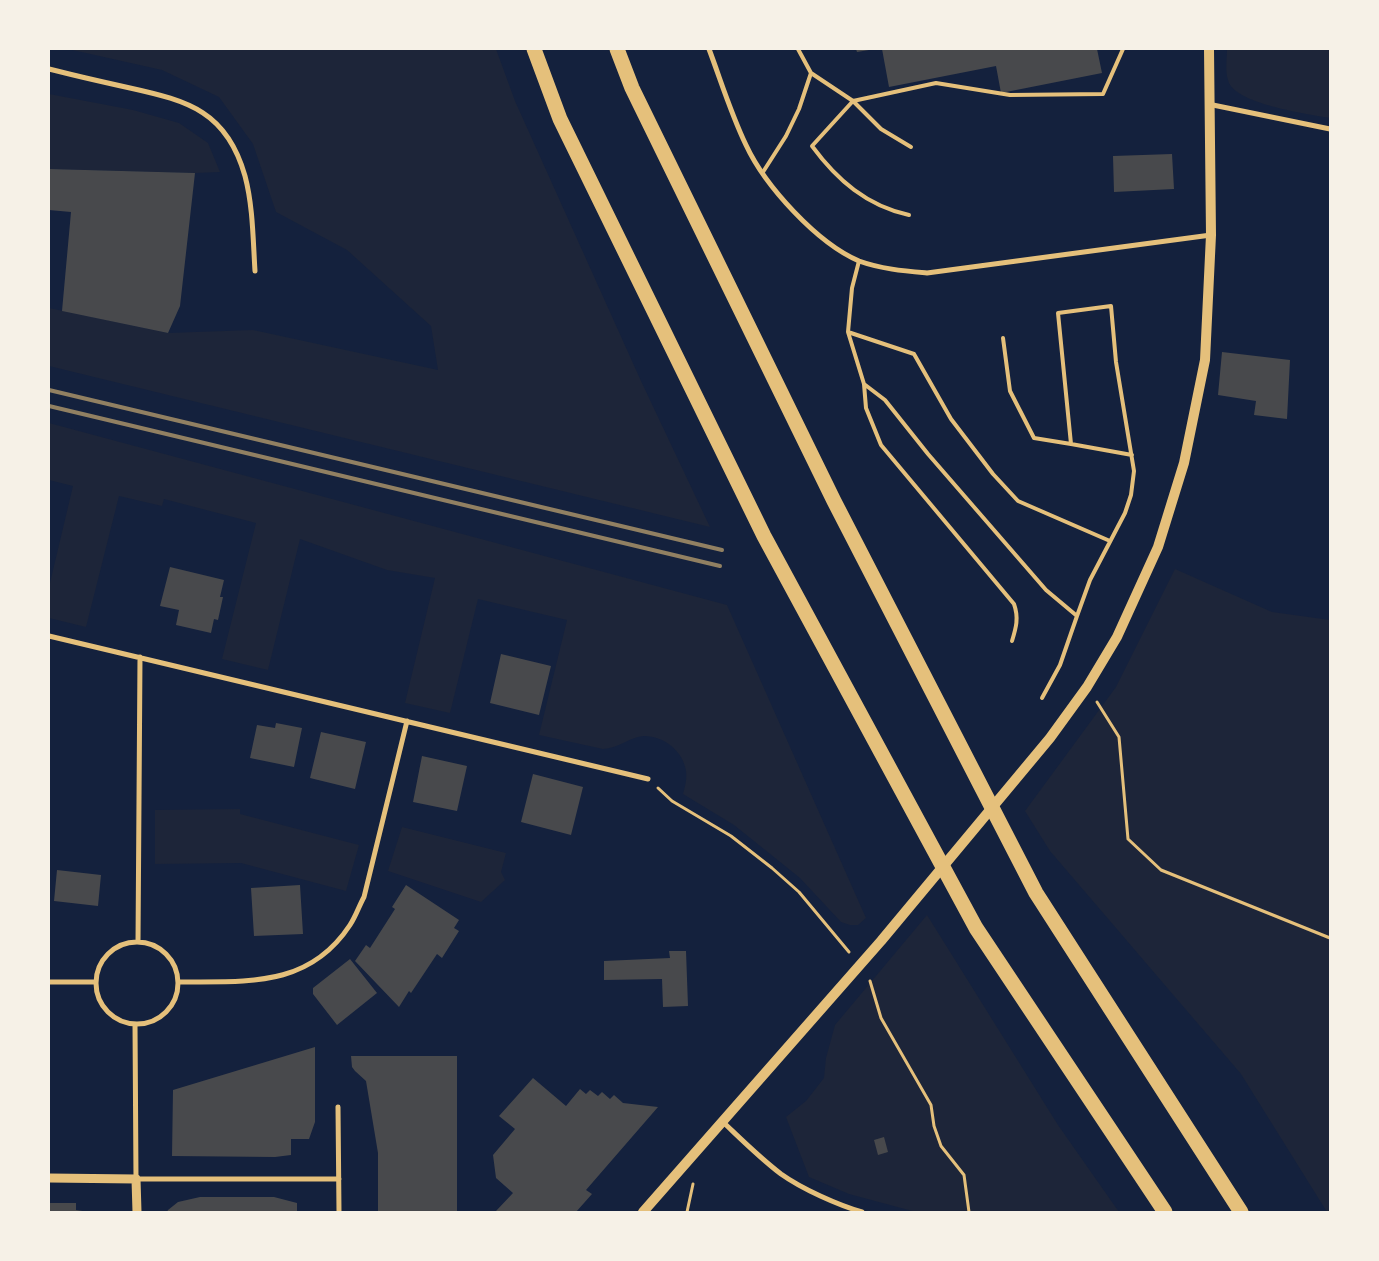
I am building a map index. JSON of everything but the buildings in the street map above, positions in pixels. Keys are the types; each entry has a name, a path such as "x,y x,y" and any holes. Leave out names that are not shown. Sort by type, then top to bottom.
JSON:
{"highway":[{"path":"534,49 560,119 764,536 976,928 1165,1212"},
{"path":"617,49 632,88 834,501 1036,893 1240,1212"}],"main road":[{"path":"643,1212 881,941 1050,738 1087,687 1116,636 1158,547 1184,463 1205,360 1211,236 1208,104 1209,49"}],"street":[{"path":"709,49 746,146 773,189 804,223 836,247 859,261 893,270 927,273 1211,236"},
{"path":"49,69 167,96 189,104 212,120 227,135 237,154 245,177 249,198 256,271"},
{"path":"1208,104 1330,129"},
{"path":"49,636 648,780"},
{"path":"138,942 140,657"},
{"path":"178,982 242,982 276,978 305,968 332,948 350,924 364,897 407,721"},
{"path":"138,942 150,944 161,950 170,959 176,970 178,982 176,995 170,1007 160,1017 148,1022 135,1024 123,1022 103,1006 98,995 96,982 101,964 113,949 125,944 138,942"},
{"path":"49,982 96,982"},
{"path":"135,1024 137,1212"},
{"path":"338,1107 339,1212"},
{"path":"722,1121 756,1154 783,1175 824,1197 862,1212"},
{"path":"49,1178 339,1179"}],"lane":[{"path":"798,49 811,72 853,101 881,129 896,140 911,147"},
{"path":"909,215 891,211 870,201 845,184 827,166 812,146 853,101 936,83 1010,95 1102,94 1123,49"},
{"path":"763,172 786,136 799,110 811,72"},
{"path":"859,261 852,288 848,332 864,384 866,408 881,445 1014,604 1018,614 1012,641"},
{"path":"1042,698 1052,683 1060,665 1090,580 1125,513 1131,495 1134,470 1116,362 1111,306 1058,313 1071,444"},
{"path":"848,332 914,354 951,419 993,474 1018,501 1110,541"},
{"path":"1003,338 1010,391 1034,438 1132,455"},
{"path":"864,384 885,400 928,454 1046,590 1077,616"}],"path":[{"path":"1087,687 1119,737 1128,839 1161,870 1330,938"},
{"path":"648,780 672,801 731,836 799,892 859,964"},
{"path":"872,986 881,1018 931,1105 934,1126 941,1146 964,1175 969,1212"},
{"path":"687,1212 693,1184"}],"shaded area":[{"path":"68,49 496,49 515,101 641,381 710,527 49,366 49,308 168,333 253,330 438,370 431,326 347,250 276,212 253,144 219,97 162,70"},
{"path":"1227,49 1330,49 1330,118 1289,111 1243,96 1233,88 1228,80 1226,69"},
{"path":"49,94 133,110 179,123 208,143 220,172 49,169"},
{"path":"49,423 727,605 866,918 858,925 841,922 800,878 734,825 683,794 686,777 684,764 677,751 665,742 644,736 603,749 539,735 567,620 478,599 450,713 405,703 435,578 387,570 300,539 268,670 222,659 256,523 164,499 162,506 119,496 86,627 49,618 49,587 73,486 49,480"},
{"path":"1175,569 1272,612 1330,620 1330,1212 1327,1212 1241,1074 1050,851 1025,811 1116,687"},
{"path":"240,809 240,814 359,845 346,891 241,863 155,864 155,810"},
{"path":"402,827 506,853 501,872 505,880 481,902 388,871"},
{"path":"927,915 1058,1125 1119,1212 916,1212 849,1194 809,1177 786,1117 806,1101 824,1078 826,1058 835,1025"}],"railway":[{"path":"49,390 722,550"},
{"path":"49,406 720,566"}]}
